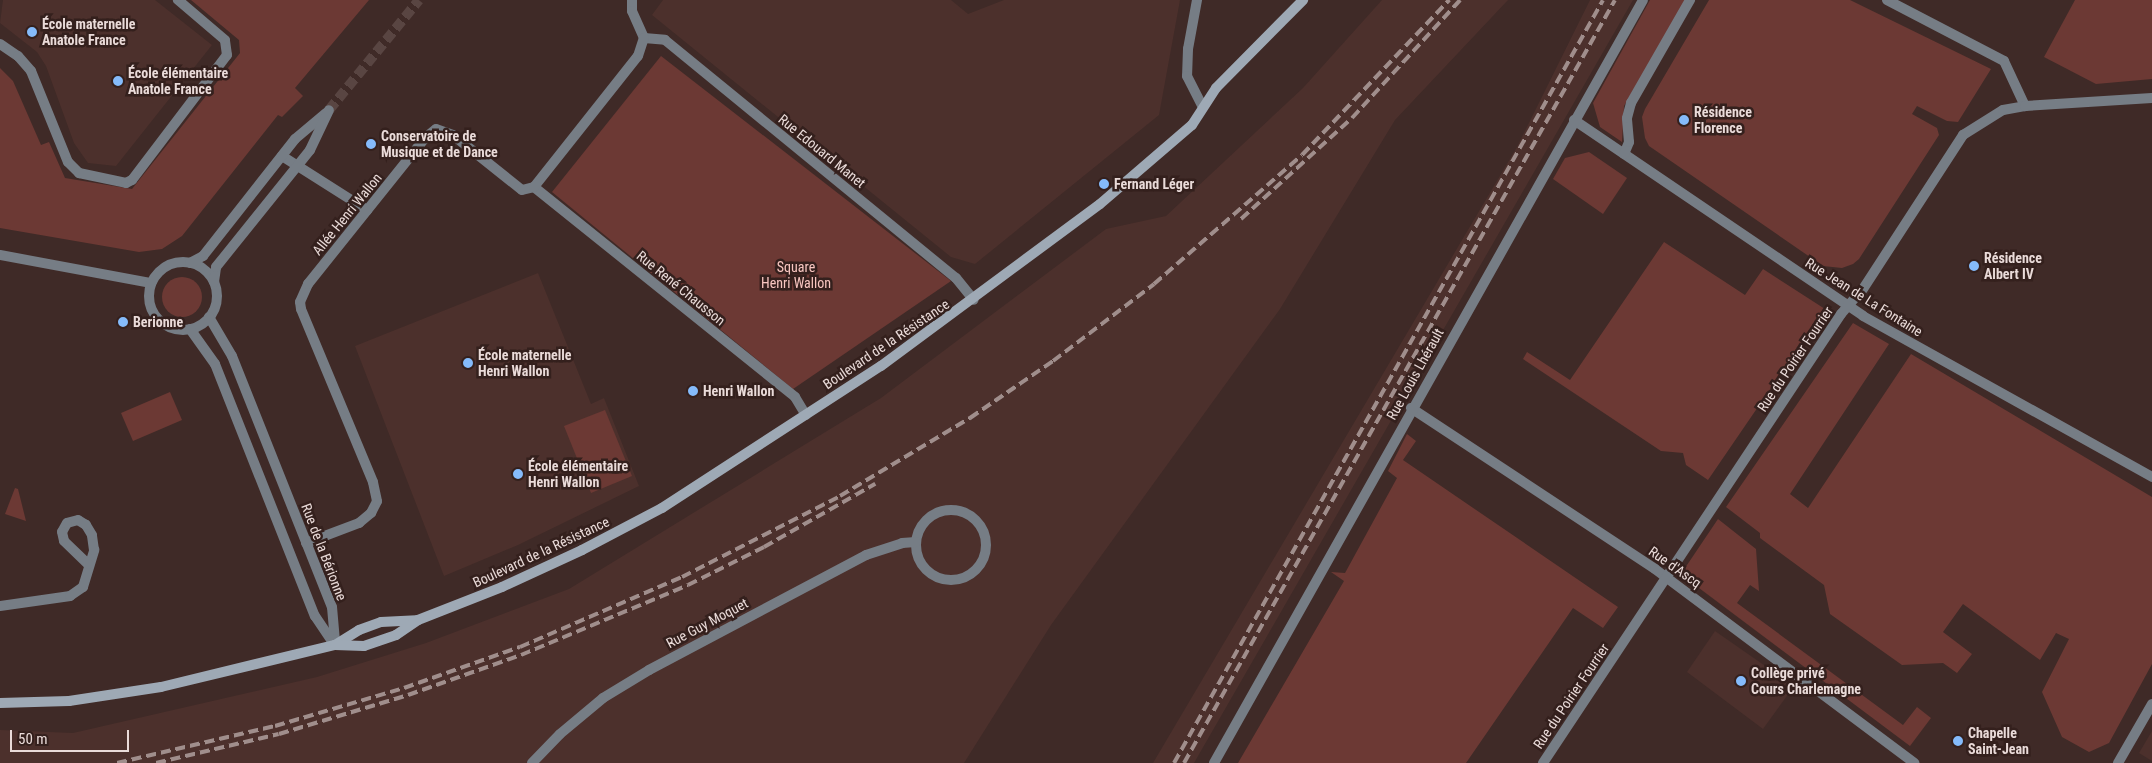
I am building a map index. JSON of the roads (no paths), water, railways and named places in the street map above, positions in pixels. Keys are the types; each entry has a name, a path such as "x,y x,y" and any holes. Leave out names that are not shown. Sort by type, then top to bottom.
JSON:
{"main road":[{"name":"Boulevard de la Résistance","path":"0,703 69,701 161,687 335,645 364,646 396,635 418,620 582,550 662,508 806,415 974,300 1100,204 1192,125 1216,88 1303,0"},
{"name":"Boulevard de la Résistance","path":"335,645 359,630 381,622 418,620"}],"street":[{"path":"0,44 18,56 32,71 68,162 79,173 126,183 132,180 227,55 228,45 216,32 178,0"},
{"path":"534,187 638,56 644,38 632,10 632,0"},
{"path":"1197,0 1188,49 1188,76 1203,107"},
{"name":"Rue Louis Lhérault","path":"1214,763 1411,408 1643,0"},
{"path":"1624,154 1629,142 1627,118 1631,103 1690,0"},
{"path":"1887,0 2004,61 2024,106"},
{"name":"Rue Edouard Manet","path":"644,38 665,40 956,278 974,300"},
{"name":"Rue du Poirier Fourrier","path":"1542,763 1659,591 1665,576 1963,135 2003,110 2024,106 2152,98"},
{"path":"190,263 203,256 295,139 329,110 310,150 216,268 214,282 216,300 209,318 190,329 172,328 156,318 149,301 151,282 163,268 180,262 190,263 208,273 214,282"},
{"name":"Rue Jean de La Fontaine","path":"1574,120 1849,306 2152,477"},
{"name":"Allée Henri Wallon","path":"306,543 360,523 371,513 377,501 373,482 300,302 308,284 425,138 436,129 453,135 522,190 534,187"},
{"path":"282,156 296,168 367,210"},
{"name":"Rue René Chausson","path":"534,187 795,397 806,415"},
{"path":"0,255 151,282"},
{"name":"Rue de la Bérionne","path":"209,318 232,356 332,607 335,645"},
{"path":"190,329 214,364 315,616 335,645"},
{"name":"Rue d'Ascq","path":"1411,408 1665,576 1914,763"},
{"path":"944,510 954,510 978,522 986,547 974,572 948,580 931,574 924,568 916,542 928,518 944,510"},
{"name":"Rue Guy Moquet","path":"532,763 560,734 602,698 648,670 866,555 902,543 916,542"},
{"path":"0,606 77,593 83,587 88,564"},
{"path":"2118,763 2152,704"}],"tunnel":[{"path":"329,110 419,0"}],"railway":[{"path":"117,763 275,726 404,688 520,647 682,577 840,496 970,418 1053,361 1154,284 1302,155 1449,0"},
{"path":"1241,219 1352,118 1460,0"},
{"path":"1174,763 1603,0"},
{"path":"1184,763 1615,0"},
{"path":"156,763 279,734 408,695 521,655 688,585 764,547 875,484"}],"place":[{"name":"École maternelle Anatole France","path":"32,32"},
{"name":"École élémentaire Anatole France","path":"118,81"},
{"name":"Résidence Florence","path":"1684,120"},
{"name":"Conservatoire de Musique et de Dance","path":"371,144"},
{"name":"Fernand Léger","path":"1104,184"},
{"name":"Résidence Albert IV","path":"1974,266"},
{"name":"Berionne","path":"123,322"},
{"name":"École maternelle Henri Wallon","path":"468,363"},
{"name":"Henri Wallon","path":"693,391"},
{"name":"École élémentaire Henri Wallon","path":"518,474"},
{"name":"Collège privé Cours Charlemagne","path":"1741,681"},
{"name":"Chapelle Saint-Jean","path":"1958,741"}],"park label":[{"name":"Square Henri Wallon","path":"796,276"}]}
